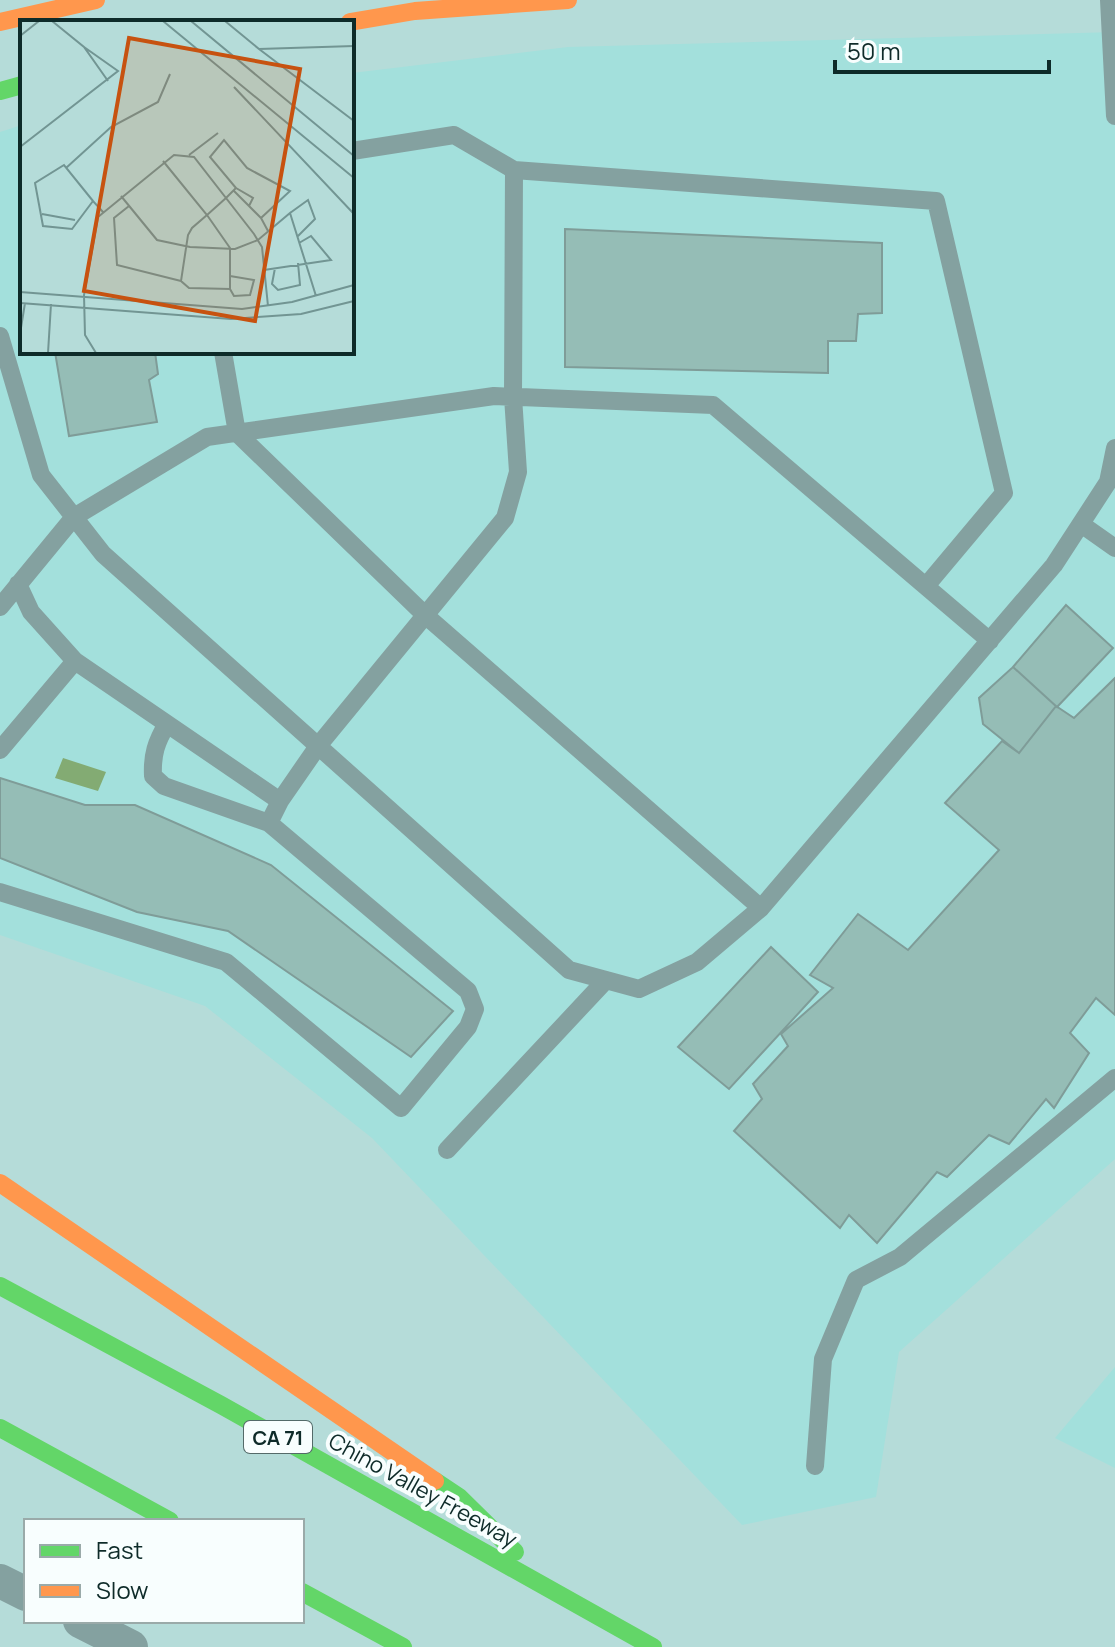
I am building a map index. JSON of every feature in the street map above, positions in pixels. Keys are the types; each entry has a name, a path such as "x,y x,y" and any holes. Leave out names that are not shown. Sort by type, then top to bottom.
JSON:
{"main road":[{"path":"0,22 96,0"},
{"path":"354,21 415,11 568,0"},
{"path":"0,91 20,86"},
{"path":"0,1183 459,1497 554,1590"},
{"name":"Chino Valley Freeway","path":"0,1286 653,1647"},
{"path":"0,1428 166,1519"},
{"path":"304,1593 403,1647"}],"street":[{"path":"0,1581 24,1593"},
{"path":"84,1623 131,1647"}],"lane":[{"path":"1109,0 1115,116"},
{"path":"354,151 454,135 514,170 936,201 1004,493 926,586"},
{"path":"269,823 280,801 318,746 505,518 518,472 513,397 514,170"},
{"path":"0,336 41,475 103,554 569,970 639,989 697,962 761,908 1054,565 1108,482 1115,448"},
{"path":"223,354 237,433 425,615 761,908"},
{"path":"0,607 74,517 207,437 494,396 713,405 990,641"},
{"path":"1081,524 1115,548"},
{"path":"18,584 31,612 75,661 280,801"},
{"path":"0,750 75,661"},
{"path":"0,892 226,962 401,1108 468,1027 475,1009 468,991 269,823 164,786 153,776 152,760 155,743 167,724"},
{"path":"447,1150 606,980"},
{"path":"815,1466 823,1359 856,1280 900,1257 1115,1078"}],"shaded area":[{"path":"1115,32 1115,1159 899,1352 876,1497 742,1525 372,1138 205,1006 0,935 0,132 20,126 20,354 354,354 354,73 568,47"},
{"path":"63,758 106,772 98,791 55,778"},
{"path":"1115,1367 1115,1468 1055,1438"}],"building":[{"path":"565,229 882,243 882,313 858,314 856,341 828,341 828,373 565,367"},
{"path":"55,354 155,354 158,374 149,380 157,422 69,436"},
{"path":"1066,605 1113,648 1057,707 1013,667"},
{"path":"1013,667 1056,706 1019,753 983,724 979,698"},
{"path":"1115,678 1115,1015 1096,998 1070,1033 1089,1053 1054,1108 1046,1099 1009,1144 989,1135 947,1177 937,1172 877,1243 849,1215 840,1228 734,1131 762,1099 753,1084 788,1046 781,1034 833,988 810,975 858,914 908,950 999,850 945,803 1002,741 1019,753 1056,706 1074,718"},
{"path":"0,778 85,805 135,805 271,865 453,1011 411,1057 228,931 137,912 0,858"},
{"path":"771,947 818,992 729,1089 678,1047"}],"traffic: fast":[{"path":"0,91 20,86"},
{"path":"0,1286 221,1405 653,1647"},
{"path":"0,1428 166,1519"},
{"path":"435,1481 459,1497 515,1552"},
{"path":"304,1593 403,1647"}],"traffic: slow":[{"path":"0,22 96,0"},
{"path":"354,21 415,11 568,0"},
{"path":"0,1183 435,1481"}]}
